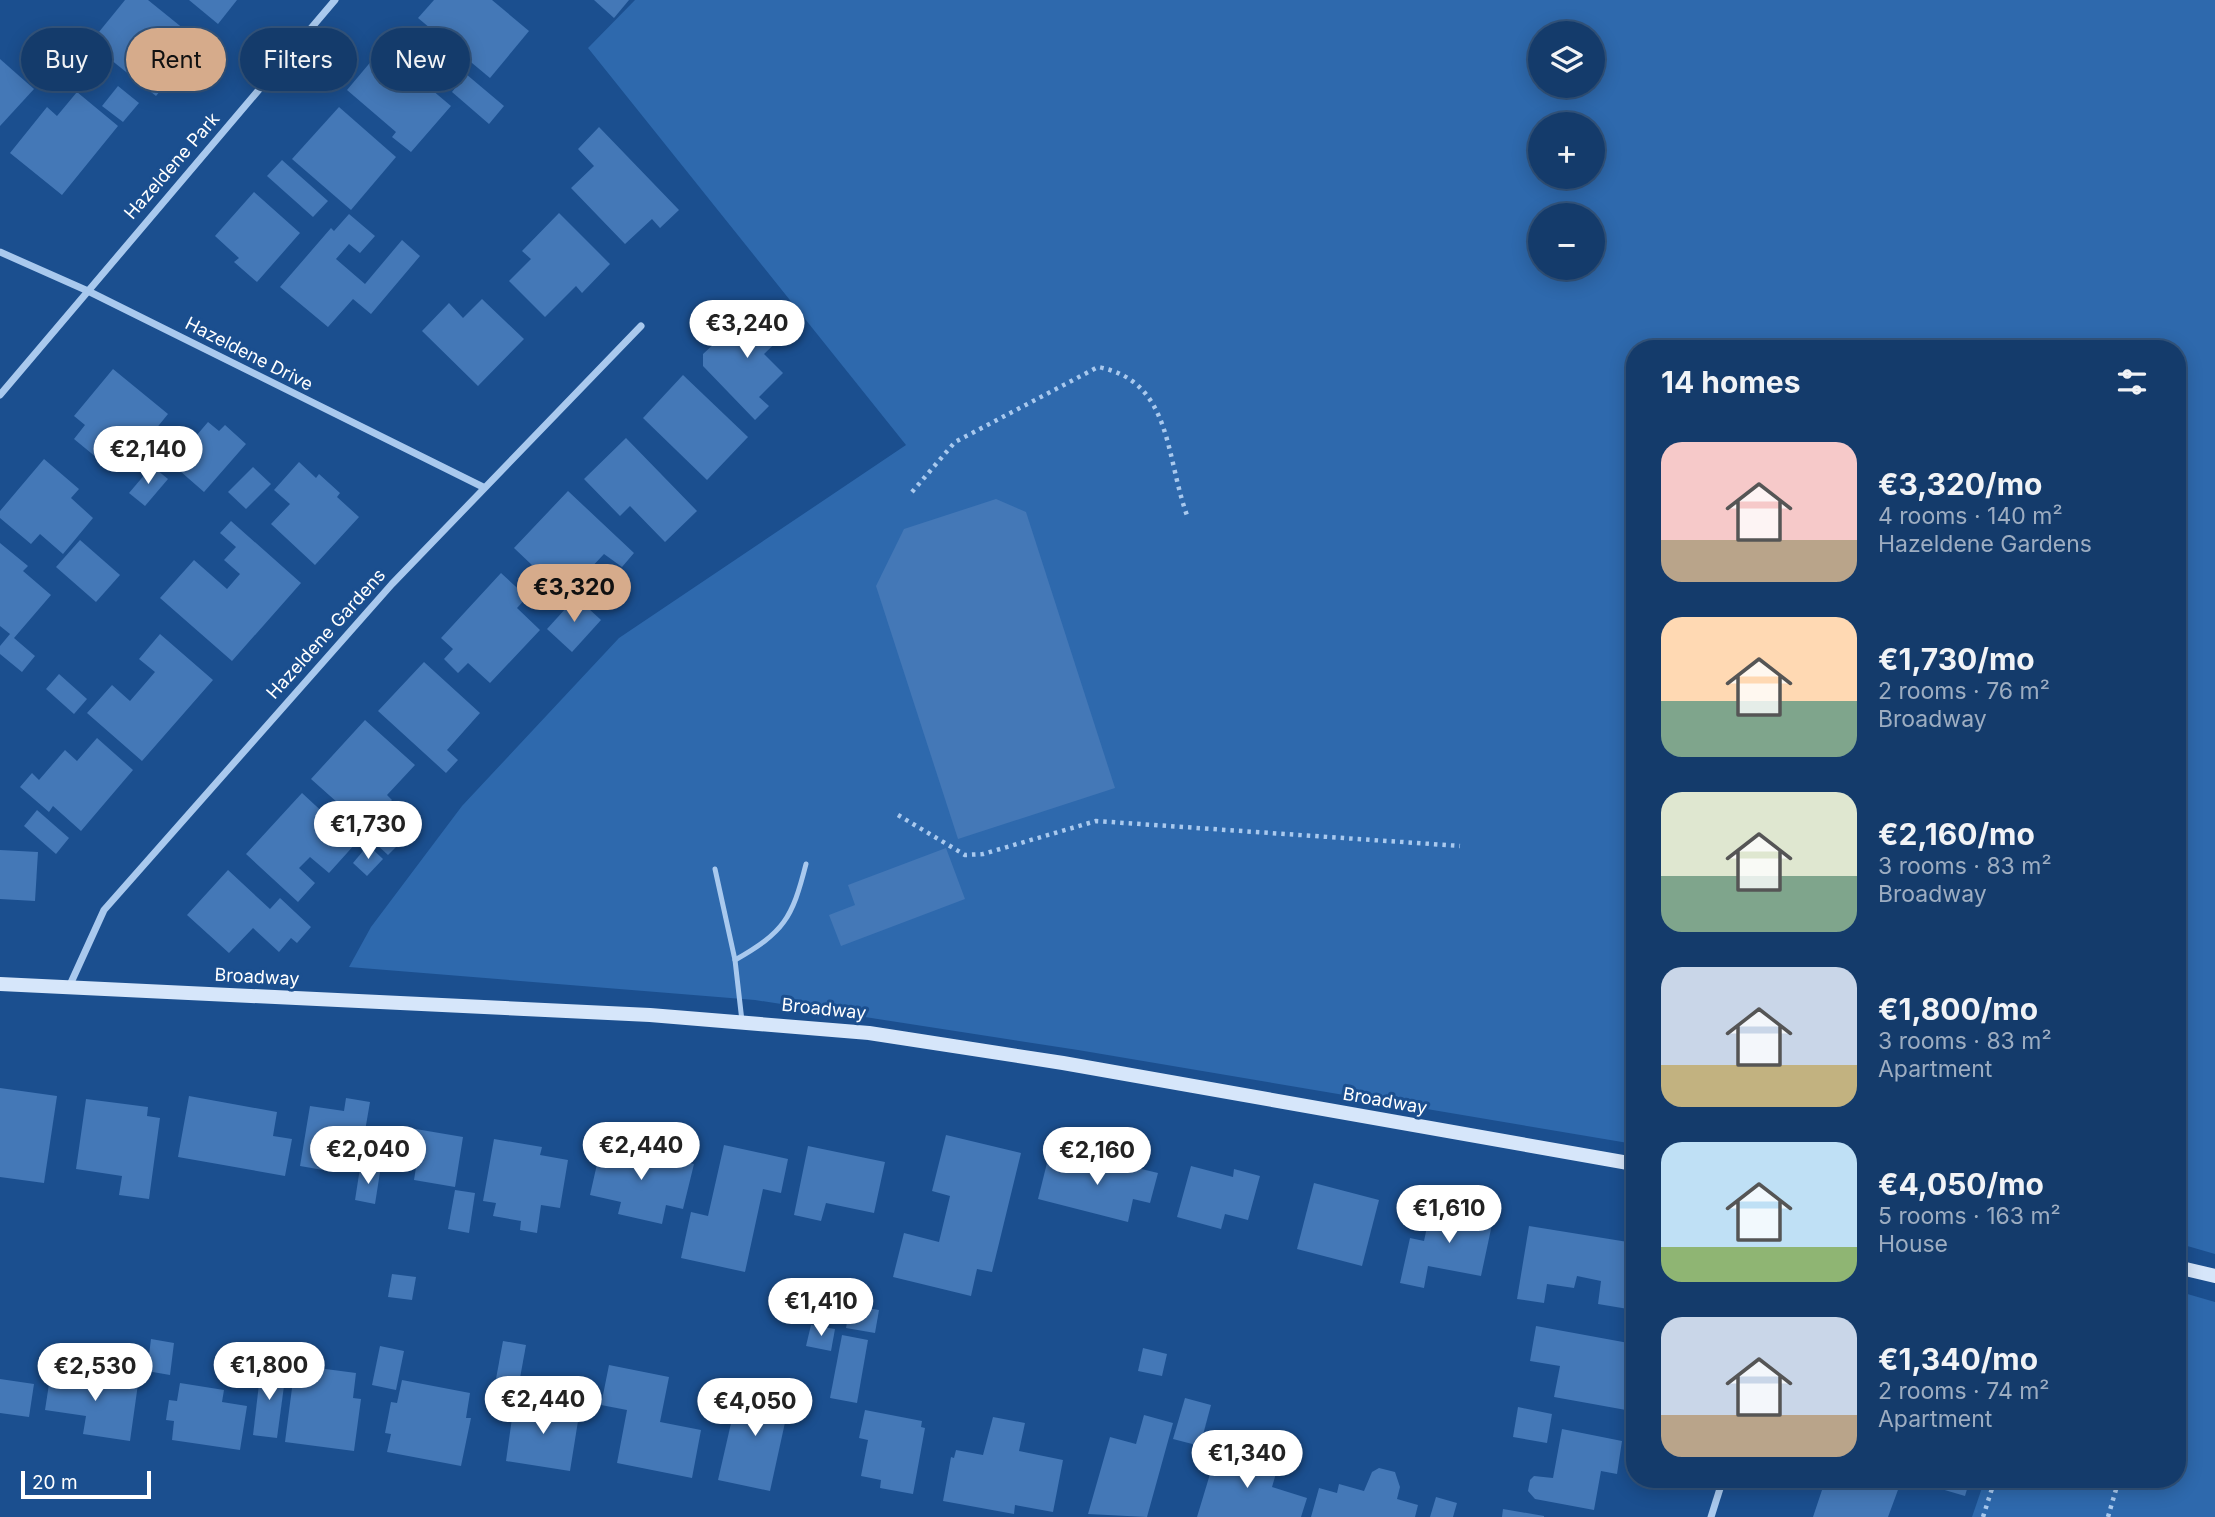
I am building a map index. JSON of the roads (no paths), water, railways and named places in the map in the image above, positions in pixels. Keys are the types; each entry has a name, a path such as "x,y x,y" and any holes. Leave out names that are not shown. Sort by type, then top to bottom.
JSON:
{"street":[{"name":"Hazeldene Park","path":"0,396 335,0"},
{"name":"Hazeldene Drive","path":"0,252 88,291 483,488"},
{"name":"Hazeldene Gardens","path":"69,988 104,910 392,584 641,326"},
{"name":"Broadway","path":"0,984 742,1021 869,1033 1037,1059 1626,1163"},
{"path":"2186,1269 2215,1276"},
{"path":"1711,1517 1720,1488"}],"lane":[{"path":"735,960 771,939 798,895 806,864"},
{"path":"715,869 735,960 742,1021"}]}
